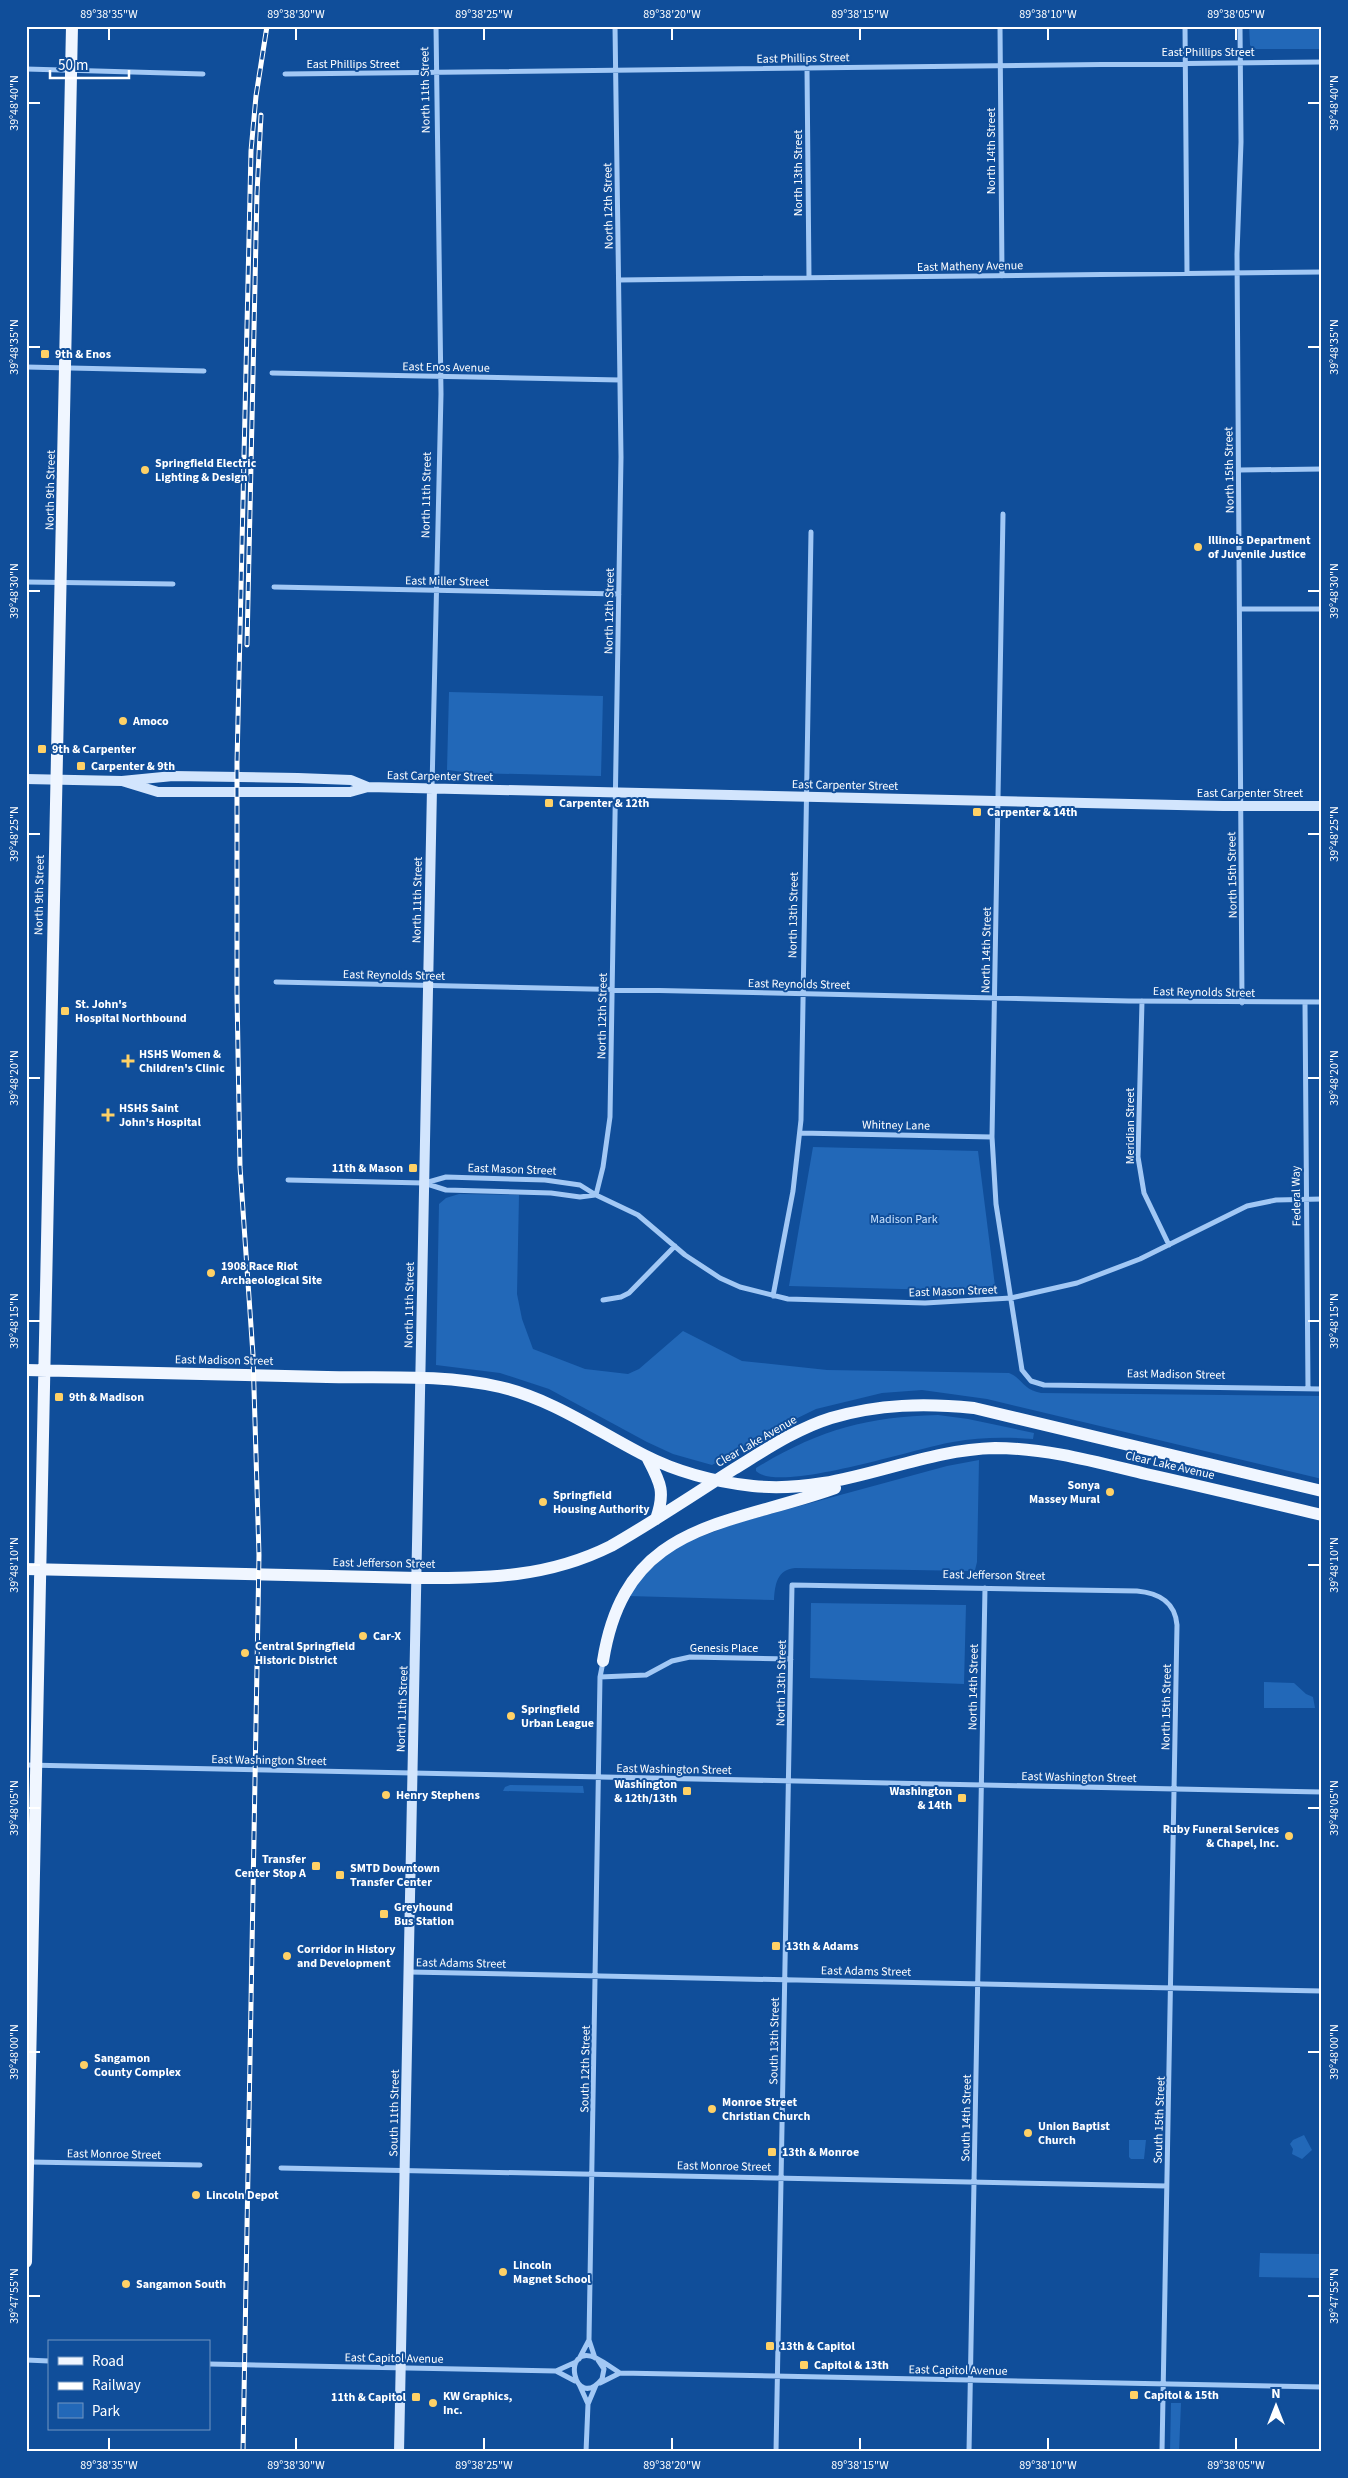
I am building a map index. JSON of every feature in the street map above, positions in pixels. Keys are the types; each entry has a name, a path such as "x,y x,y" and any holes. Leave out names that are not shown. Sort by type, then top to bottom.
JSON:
{"main road":[{"name":"North 9th Street","path":"26,2262 32,1765 40,1569 56,780 62,582 72,26"},
{"name":"East Madison Street","path":"26,1370 420,1379 488,1384 549,1404 647,1457 689,1473 718,1480"},
{"name":"Clear Lake Avenue","path":"718,1480 777,1442 829,1419 874,1408 925,1404 974,1408 1322,1491"},
{"name":"Clear Lake Avenue","path":"718,1480 753,1486 810,1486 843,1481 967,1451 992,1448 1040,1450 1322,1515"},
{"path":"647,1457 661,1490 662,1501 656,1519"},
{"path":"603,1661 613,1616 633,1579 657,1554 678,1539 706,1526 802,1500 889,1469"},
{"name":"East Jefferson Street","path":"26,1569 418,1578 482,1578 540,1572 591,1556 656,1519 718,1480"}],"street":[{"name":"North 11th Street","path":"412,1774 418,1578 420,1379 440,377 436,26"},
{"name":"North 12th Street","path":"596,1195 603,1167 610,1117 616,792 620,380 615,26"},
{"name":"North 14th Street","path":"1000,26 1002,276"},
{"path":"1185,26 1187,272"},
{"name":"North 15th Street","path":"1240,26 1241,150 1237,220 1237,272 1240,470 1242,1003"},
{"name":"East Phillips Street","path":"285,74 1000,66 1185,62 1322,62"},
{"name":"North 13th Street","path":"807,68 809,278"},
{"path":"26,69 203,74"},
{"name":"East Matheny Avenue","path":"619,280 1187,272 1322,272"},
{"path":"26,367 204,371"},
{"name":"East Enos Avenue","path":"272,373 620,380"},
{"path":"1240,470 1322,469"},
{"name":"North 14th Street","path":"1003,514 992,1137 996,1204 1022,1370 1031,1381"},
{"name":"North 13th Street","path":"773,1296 793,1191 800,1133 811,532"},
{"path":"26,582 173,584"},
{"name":"East Miller Street","path":"274,587 619,594"},
{"path":"1240,609 1322,609"},
{"name":"East Carpenter Street","path":"26,779 122,781 173,776 298,778 351,780 368,787"},
{"name":"East Carpenter Street","path":"122,781 158,792 350,792 368,787 1241,806 1322,806"},
{"name":"East Reynolds Street","path":"276,982 1142,1002 1322,1002"},
{"name":"Meridian Street","path":"1142,1002 1138,1157 1144,1193 1169,1245"},
{"name":"Federal Way","path":"1305,1002 1308,1389"},
{"name":"Whitney Lane","path":"800,1133 992,1137"},
{"name":"East Mason Street","path":"424,1183 446,1177 545,1180 580,1185 596,1195 638,1214 675,1246 720,1278 773,1296 804,1300 925,1303 1011,1298 1086,1280 1133,1262 1247,1206 1269,1200 1322,1199"},
{"name":"East Mason Street","path":"288,1180 424,1183 446,1190 551,1193 580,1197 596,1195"},
{"path":"603,1300 629,1294 675,1246"},
{"name":"East Madison Street","path":"1031,1381 1052,1386 1322,1389"},
{"name":"North 13th Street","path":"789,1780 792,1586"},
{"name":"East Jefferson Street","path":"792,1586 1150,1592 1170,1603 1177,1625"},
{"name":"North 14th Street","path":"981,1785 985,1588"},
{"name":"North 15th Street","path":"1174,1790 1177,1625"},
{"name":"Genesis Place","path":"600,1677 646,1675 672,1661 690,1657 791,1659"},
{"path":"600,1777 600,1677 603,1661"},
{"name":"East Washington Street","path":"32,1765 1322,1792"},
{"name":"South 11th Street","path":"399,2452 406,2170 412,1774"},
{"name":"South 12th Street","path":"578,2360 589,2340 600,1777"},
{"name":"South 13th Street","path":"776,2452 789,1780"},
{"name":"South 14th Street","path":"969,2452 981,1785"},
{"name":"South 15th Street","path":"1162,2452 1174,1790"},
{"name":"East Adams Street","path":"409,1972 1322,1991"},
{"name":"East Monroe Street","path":"27,2162 200,2166"},
{"name":"East Monroe Street","path":"281,2168 1167,2186"},
{"path":"586,2452 588,2404 604,2374 604,2369 597,2359 589,2340"},
{"path":"556,2371 588,2356 597,2359"},
{"name":"East Capitol Avenue","path":"597,2359 620,2372 1322,2387"},
{"path":"26,2360 48,2361"},
{"path":"578,2360 573,2372 588,2404"},
{"name":"East Capitol Avenue","path":"210,2364 556,2371 578,2382"},
{"path":"578,2382 588,2387 620,2372"}],"green space":[{"path":"1249,26 1322,26 1322,49 1254,49 1250,45"},
{"path":"449,692 603,696 601,776 472,773 447,770"},
{"name":"Madison Park","path":"813,1147 978,1151 995,1286 939,1290 789,1286"},
{"path":"459,1194 519,1195 517,1294 522,1319 533,1349 585,1369 628,1374 639,1369 683,1331 742,1361 827,1370 1009,1373 1026,1387 1041,1393 1322,1396 1322,1479 987,1399 922,1390 882,1393 816,1409 769,1432 712,1465 673,1454 549,1389 500,1373 436,1365 439,1204 446,1198"},
{"path":"938,1415 968,1419 1034,1433 1033,1439 993,1438 963,1440 850,1467 792,1477 770,1477 756,1471 756,1468 801,1444 843,1428 888,1419"},
{"path":"979,1460 977,1562 975,1570 795,1568 784,1572 778,1579 774,1600 628,1596 641,1578 676,1546 737,1523 947,1466"},
{"path":"811,1603 966,1605 964,1684 810,1678"},
{"path":"1264,1682 1294,1683 1306,1694 1313,1697 1315,1708 1264,1708"},
{"path":"510,1785 583,1786 584,1793 503,1791 505,1787"},
{"path":"1304,2135 1312,2150 1302,2159 1292,2154 1293,2149 1290,2144 1293,2140"},
{"path":"1129,2140 1146,2140 1144,2159 1131,2159 1129,2157"},
{"path":"1260,2253 1322,2254 1322,2278 1259,2277"},
{"path":"1171,2403 1181,2403 1179,2452 1170,2452"}],"railway":[{"path":"243,2452 259,1555 253,1355 240,1167 237,994 237,763 251,151 256,96 267,26"},
{"path":"247,645 257,193 261,115"}],"place":[{"name":"9th & Enos","path":"45,354"},
{"name":"Springfield Electric Lighting & Design","path":"145,470"},
{"name":"Illinois Department of Juvenile Justice","path":"1198,547"},
{"name":"Amoco","path":"123,721"},
{"name":"9th & Carpenter","path":"42,749"},
{"name":"Carpenter & 9th","path":"81,766"},
{"name":"Carpenter & 12th","path":"549,803"},
{"name":"Carpenter & 14th","path":"977,812"},
{"name":"St. John's Hospital Northbound","path":"65,1011"},
{"name":"HSHS Women & Children's Clinic","path":"128,1061"},
{"name":"HSHS Saint John's Hospital","path":"108,1115"},
{"name":"11th & Mason","path":"413,1168"},
{"name":"1908 Race Riot Archaeological Site","path":"211,1273"},
{"name":"9th & Madison","path":"59,1397"},
{"name":"Sonya Massey Mural","path":"1110,1492"},
{"name":"Springfield Housing Authority","path":"543,1502"},
{"name":"Car-X","path":"363,1636"},
{"name":"Central Springfield Historic District","path":"245,1653"},
{"name":"Springfield Urban League","path":"511,1716"},
{"name":"Washington & 12th/13th","path":"687,1791"},
{"name":"Henry Stephens","path":"386,1795"},
{"name":"Washington & 14th","path":"962,1798"},
{"name":"Ruby Funeral Services & Chapel, Inc.","path":"1289,1836"},
{"name":"Transfer Center Stop A","path":"316,1866"},
{"name":"SMTD Downtown Transfer Center","path":"340,1875"},
{"name":"Greyhound Bus Station","path":"384,1914"},
{"name":"13th & Adams","path":"776,1946"},
{"name":"Corridor in History and Development","path":"287,1956"},
{"name":"Sangamon County Complex","path":"84,2065"},
{"name":"Monroe Street Christian Church","path":"712,2109"},
{"name":"Union Baptist Church","path":"1028,2133"},
{"name":"13th & Monroe","path":"772,2152"},
{"name":"Lincoln Depot","path":"196,2195"},
{"name":"Lincoln Magnet School","path":"503,2272"},
{"name":"Sangamon South","path":"126,2284"},
{"name":"13th & Capitol","path":"770,2346"},
{"name":"Capitol & 13th","path":"804,2365"},
{"name":"Capitol & 15th","path":"1134,2395"},
{"name":"11th & Capitol","path":"416,2397"},
{"name":"KW Graphics, Inc.","path":"433,2403"}]}
